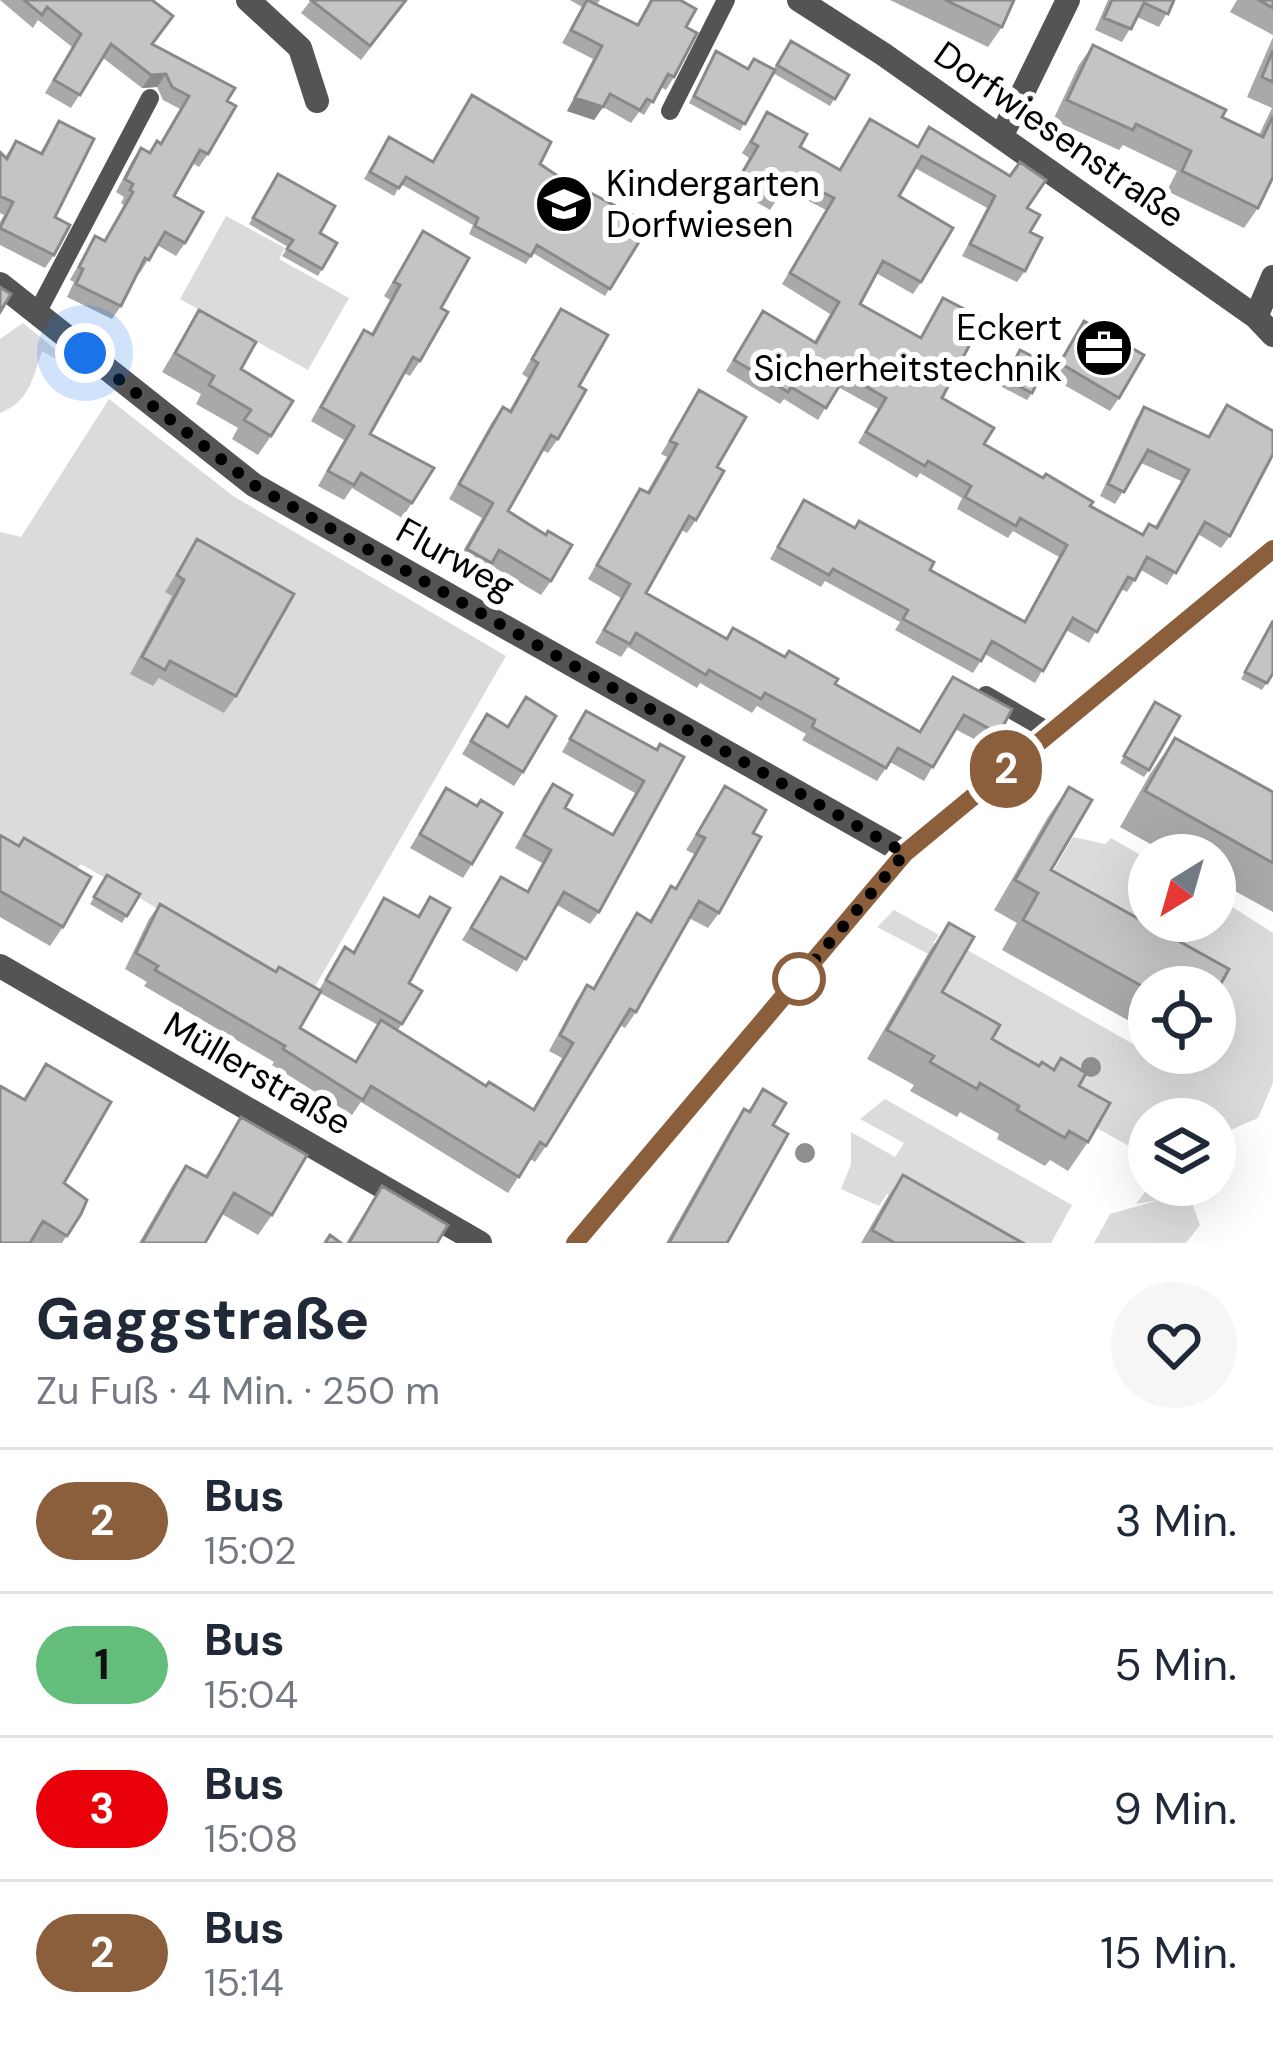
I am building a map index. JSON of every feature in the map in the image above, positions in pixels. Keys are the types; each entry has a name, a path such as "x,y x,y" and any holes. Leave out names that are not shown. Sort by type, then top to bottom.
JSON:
{"street":[{"path":"248,0 300,48 317,101"},
{"name":"Dorfwiesenstraße","path":"800,0 884,54 1264,326"},
{"path":"1001,137 1068,0"},
{"path":"1264,326 1273,277"},
{"name":"Flurweg","path":"0,284 254,485 905,853"},
{"path":"575,1243 905,853 1273,549"},
{"name":"Müllerstraße","path":"0,966 464,1239"}],"lane":[{"path":"670,111 726,0"},
{"path":"37,313 150,98"},
{"path":"986,695 1050,732"}],"shaded area":[{"path":"226,216 285,248 279,259 349,298 308,370 180,299"},
{"path":"23,323 66,358 63,363 42,351 24,396 0,413 0,339"},
{"path":"109,399 233,496 506,656 309,997 81,864 72,875 0,833 0,532 21,537"},
{"path":"1073,837 1105,844 1111,838 1128,848 1128,942 1236,942 1236,909 1273,933 1273,1083 1258,1118 1236,1128 1236,1098 1128,1098 1128,1145 920,1030 957,969 877,927 894,910 939,935 933,943 955,956 962,947 1128,1041 1128,1074 1236,1074 1236,966 1171,966 1035,902"},
{"path":"885,1099 1072,1205 1051,1243 973,1243 887,1194 879,1206 841,1189 851,1164 851,1132 895,1157 904,1143 860,1119"},
{"path":"1138,1206 1193,1206 1200,1225 1186,1243 1094,1243 1110,1214"}],"building":[{"path":"24,0 152,0 173,16 152,44 235,88 227,101 236,106 208,154 200,150 174,196 203,212 185,243 165,232 149,260 145,258 121,306 76,284 83,269 79,267 95,236 105,241 133,192 133,184 125,179 141,148 150,153 157,141 161,144 189,96 172,87 166,74 151,75 111,44 80,95 54,80 81,34 47,7 42,15"},
{"path":"311,0 406,0 370,46"},
{"path":"587,0 638,25 652,0 680,0 696,9 686,27 697,33 674,77 668,74 653,102 647,99 640,110 610,94 603,107 575,98 602,46 571,30"},
{"path":"945,0 1014,0 1002,27"},
{"path":"1112,0 1174,0 1168,14 1144,3 1131,29 1104,18"},
{"path":"791,41 849,75 835,99 777,65"},
{"path":"1093,45 1226,110 1222,117 1263,137 1273,116 1273,177 1258,208 1182,171 1191,151 1136,124 1133,130 1067,100"},
{"path":"1273,50 1273,82 1262,77"},
{"path":"716,51 748,69 754,59 775,70 745,124 694,96"},
{"path":"472,95 551,142 540,164 581,192 650,224 610,289 537,245 531,256 475,226 478,218 406,177 399,188 370,172 389,137 433,162"},
{"path":"767,112 807,134 800,147 840,170 870,119 918,147 929,127 1010,176 1020,162 1046,180 1027,208 1040,215 1030,232 1042,238 1025,271 970,244 995,196 922,156 899,196 953,228 921,282 883,261 860,304 921,338 943,298 983,319 942,398 994,428 984,444 1043,478 1046,474 1093,502 1090,506 1143,535 1149,524 1157,528 1189,470 1148,450 1124,492 1108,484 1144,407 1209,437 1227,405 1273,431 1273,454 1230,536 1205,522 1176,573 1147,557 1135,580 1128,577 1097,632 1073,618 1043,671 992,641 981,661 903,619 908,610 833,569 829,575 778,547 804,500 855,528 859,521 934,562 930,570 1025,622 1067,545 1020,518 1016,526 965,497 971,486 866,432 886,398 846,375 826,408 734,360 763,311 816,343 839,302 790,273 834,198 791,176 778,198 740,177 758,146 751,142"},
{"path":"59,121 94,139 55,217 70,225 54,255 0,228 13,202 0,196 0,152 7,159 16,141 42,154"},
{"path":"278,174 335,206 320,233 337,243 322,269 287,249 293,240 253,218"},
{"path":"423,231 469,258 441,308 448,312 420,361 413,357 370,434 434,468 412,503 361,473 354,485 328,471 354,426 321,407 364,330 373,335 400,285 394,282"},
{"path":"0,287 11,294 0,312"},
{"path":"561,309 608,335 579,386 586,390 558,439 551,435 508,511 572,545 551,581 499,550 492,563 467,549 493,503 459,484 503,407 511,412 538,363 532,359"},
{"path":"199,310 256,342 241,369 293,401 271,436 244,420 251,410 209,385 214,376 175,353"},
{"path":"1084,321 1144,355 1119,398 1060,363"},
{"path":"1020,350 1047,364 1032,393 1005,379"},
{"path":"699,390 746,417 717,467 724,471 696,520 689,516 646,593 727,639 733,628 785,657 789,651 838,679 835,684 920,732 953,677 1012,709 999,734 964,715 933,767 898,748 886,768 812,727 815,720 765,693 761,699 709,670 706,675 636,633 630,644 604,630 630,584 597,565 640,489 649,493 677,444 670,441"},
{"path":"197,539 294,594 236,696 170,661 165,670 142,657 184,580 177,575"},
{"path":"1273,621 1273,673 1267,683 1245,672"},
{"path":"526,697 556,716 523,772 471,741 487,714 508,727"},
{"path":"1155,702 1180,716 1149,770 1124,756"},
{"path":"586,711 657,750 660,744 684,757 599,912 564,892 526,959 471,928 501,877 528,892 551,850 524,835 553,784 572,795 565,808 613,835 644,781 570,739"},
{"path":"1175,738 1273,792 1273,863 1236,842 1236,834 1221,834 1145,791"},
{"path":"725,786 766,810 753,833 761,837 719,913 699,901 636,1012 630,1009 546,1146 540,1142 519,1177 371,1086 363,1100 283,1049 285,1046 155,970 158,966 136,953 160,904 276,972 279,967 321,991 300,1028 356,1062 381,1020 486,1086 489,1082 534,1110 573,1043 560,1035 587,985 594,989 637,913 651,922 671,886 676,889 705,838 697,834"},
{"path":"1069,787 1092,800 1051,870 1128,913 1128,942 1180,942 1224,966 1128,966 1128,978 1023,920 1038,893 1015,880"},
{"path":"446,788 477,806 481,800 502,813 472,864 420,834"},
{"path":"0,835 19,846 24,838 91,877 63,927 0,891"},
{"path":"107,875 140,894 127,916 94,897"},
{"path":"430,897 450,908 409,983 422,991 402,1024 326,980 345,947 354,953 384,898 419,917"},
{"path":"949,923 974,937 942,992 1000,1025 992,1039 1039,1066 1042,1062 1054,1070 1061,1058 1086,1073 1079,1086 1110,1103 1088,1142 1069,1131 1065,1138 980,1083 977,1089 930,1062 934,1056 887,1030"},
{"path":"46,1064 111,1102 64,1183 87,1200 67,1236 43,1221 30,1243 0,1243 0,1086 25,1100"},
{"path":"763,1089 786,1103 773,1125 788,1134 727,1243 669,1243 744,1109 750,1112"},
{"path":"241,1117 307,1155 272,1215 234,1193 205,1243 142,1243 186,1166 207,1177"},
{"path":"903,1175 1023,1243 895,1243 872,1230"},
{"path":"382,1186 448,1225 437,1243 349,1243"}],"bus line":[{"name":"2","path":"575,1243 905,853 1273,549"}],"place":[{"name":"Kindergarten Dorfwiesen","path":"564,204"},
{"name":"Eckert Sicherheitstechnik","path":"1104,348"}],"route":[{"path":"85,353 254,485 905,853 793,986 799,979"}]}
